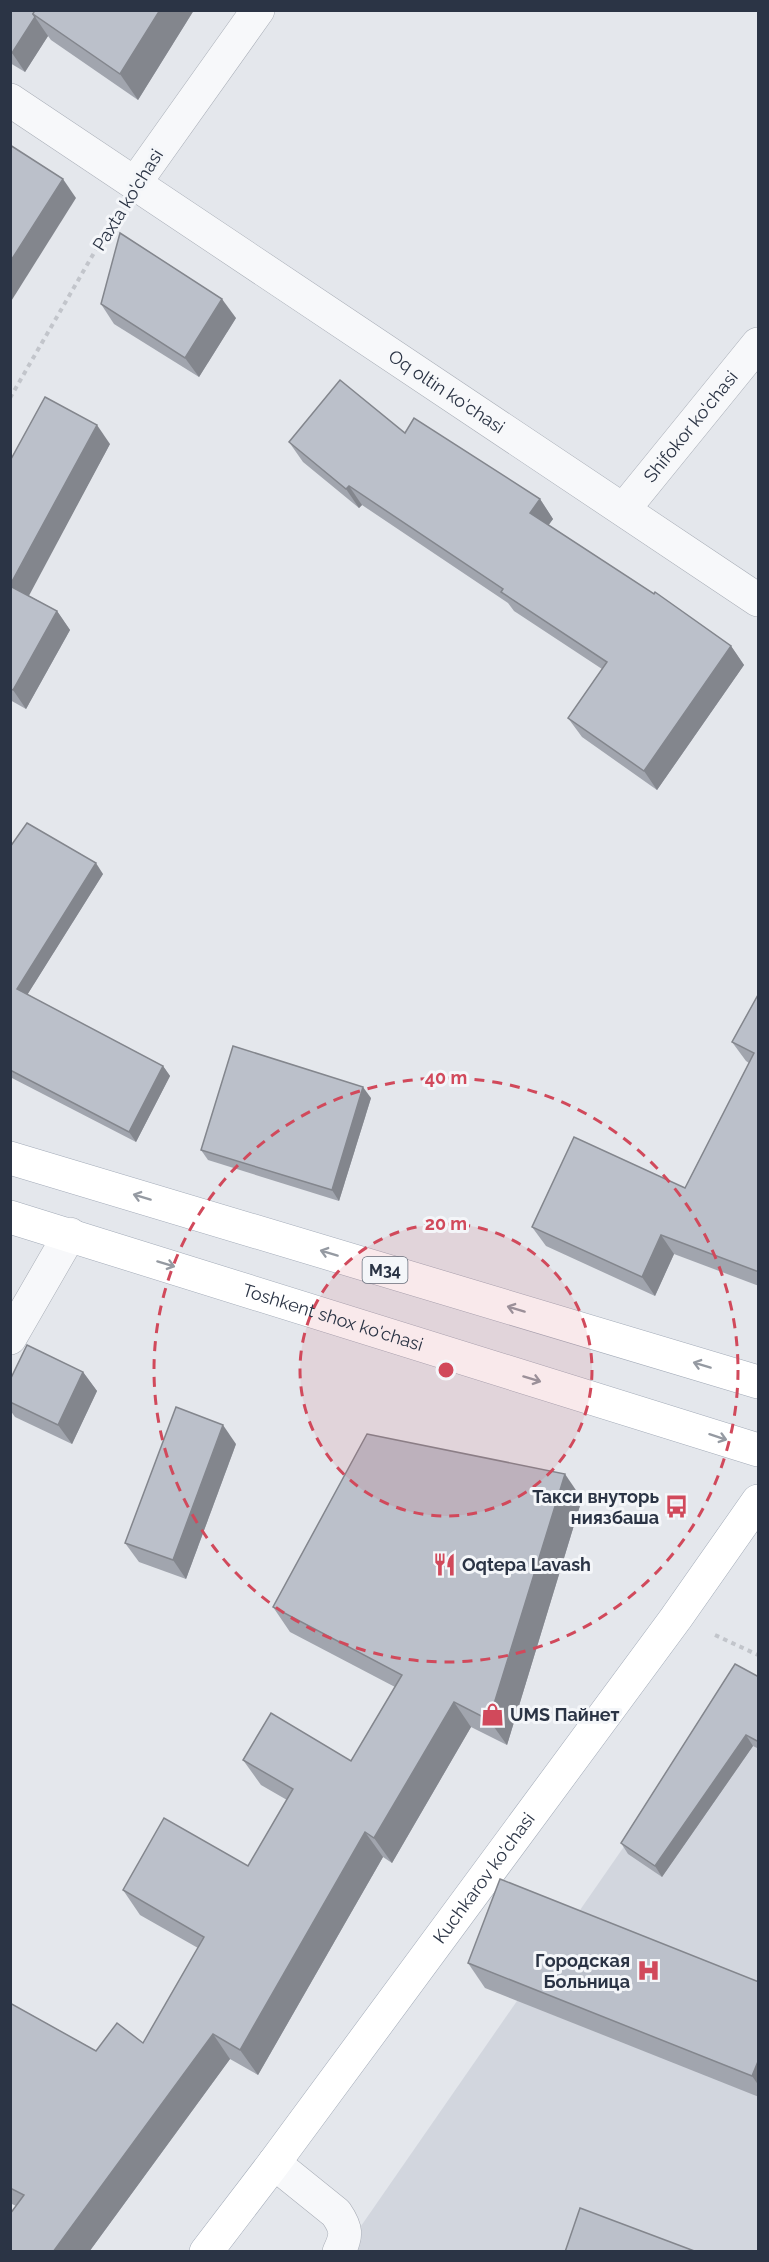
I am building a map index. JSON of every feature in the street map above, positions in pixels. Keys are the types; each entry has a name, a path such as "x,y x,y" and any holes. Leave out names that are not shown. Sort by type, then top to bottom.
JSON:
{"main road":[{"name":"M34","path":"10,1158 759,1382"},
{"name":"Toshkent shox ko'chasi","path":"10,1217 759,1450"},
{"name":"Kuchkarov ko'chasi","path":"206,2252 676,1618 759,1501"}],"street":[{"name":"Paxta ko'chasi","path":"135,183 258,10"},
{"path":"10,100 135,183"},
{"name":"Oq oltin ko'chasi","path":"135,183 759,600"},
{"name":"Shifokor ko'chasi","path":"624,509 759,344"},
{"path":"10,1338 70,1234"},
{"path":"274,2163 336,2213 343,2224 346,2238 339,2252"}],"path":[{"name":"Paxta ko'chasi","path":"10,398 135,183"}],"shaded area":[{"name":"Городская Больница","path":"738,1682 758,1691 758,2251 343,2252"}],"building":[{"path":"10,10 35,10 33,14 35,17 12,53 10,52"},
{"path":"35,10 160,10 120,74 33,14"},
{"path":"10,145 63,179 10,262"},
{"path":"120,233 222,299 185,358 101,304"},
{"path":"340,380 405,433 414,418 540,499 530,513 654,594 655,592 731,646 644,771 568,718 607,662 501,592 503,589 349,486 346,489 289,442"},
{"path":"45,397 97,425 10,585 10,461"},
{"path":"10,586 57,611 13,690 10,688"},
{"path":"27,823 96,863 17,989 163,1066 129,1132 10,1070 10,847"},
{"path":"759,993 759,1272 661,1235 642,1277 532,1227 574,1137 685,1188 754,1053 732,1042"},
{"path":"233,1046 363,1087 332,1190 201,1150"},
{"path":"27,1345 83,1372 58,1425 10,1402 10,1380"},
{"path":"176,1407 223,1425 173,1560 125,1543"},
{"path":"367,1434 565,1474 489,1720 454,1702 374,1838 365,1832 240,2050 213,2034 53,2252 10,2252 10,2214 24,2195 10,2188 10,2003 96,2051 117,2023 143,2043 204,1937 123,1890 164,1818 248,1866 293,1789 243,1760 271,1713 351,1761 402,1675 273,1607"},
{"path":"735,1664 759,1677 759,1742 746,1735 655,1866 621,1843"},
{"path":"500,1879 759,1982 759,2059 752,2076 468,1963"},
{"path":"580,2208 697,2252 565,2252"}],"place":[{"name":"Такси внуторь ниязбаша","path":"677,1507"},
{"name":"Oqtepa Lavash","path":"444,1565"},
{"name":"UMS Пайнет","path":"492,1715"},
{"name":"Городская Больница","path":"648,1971"}]}
